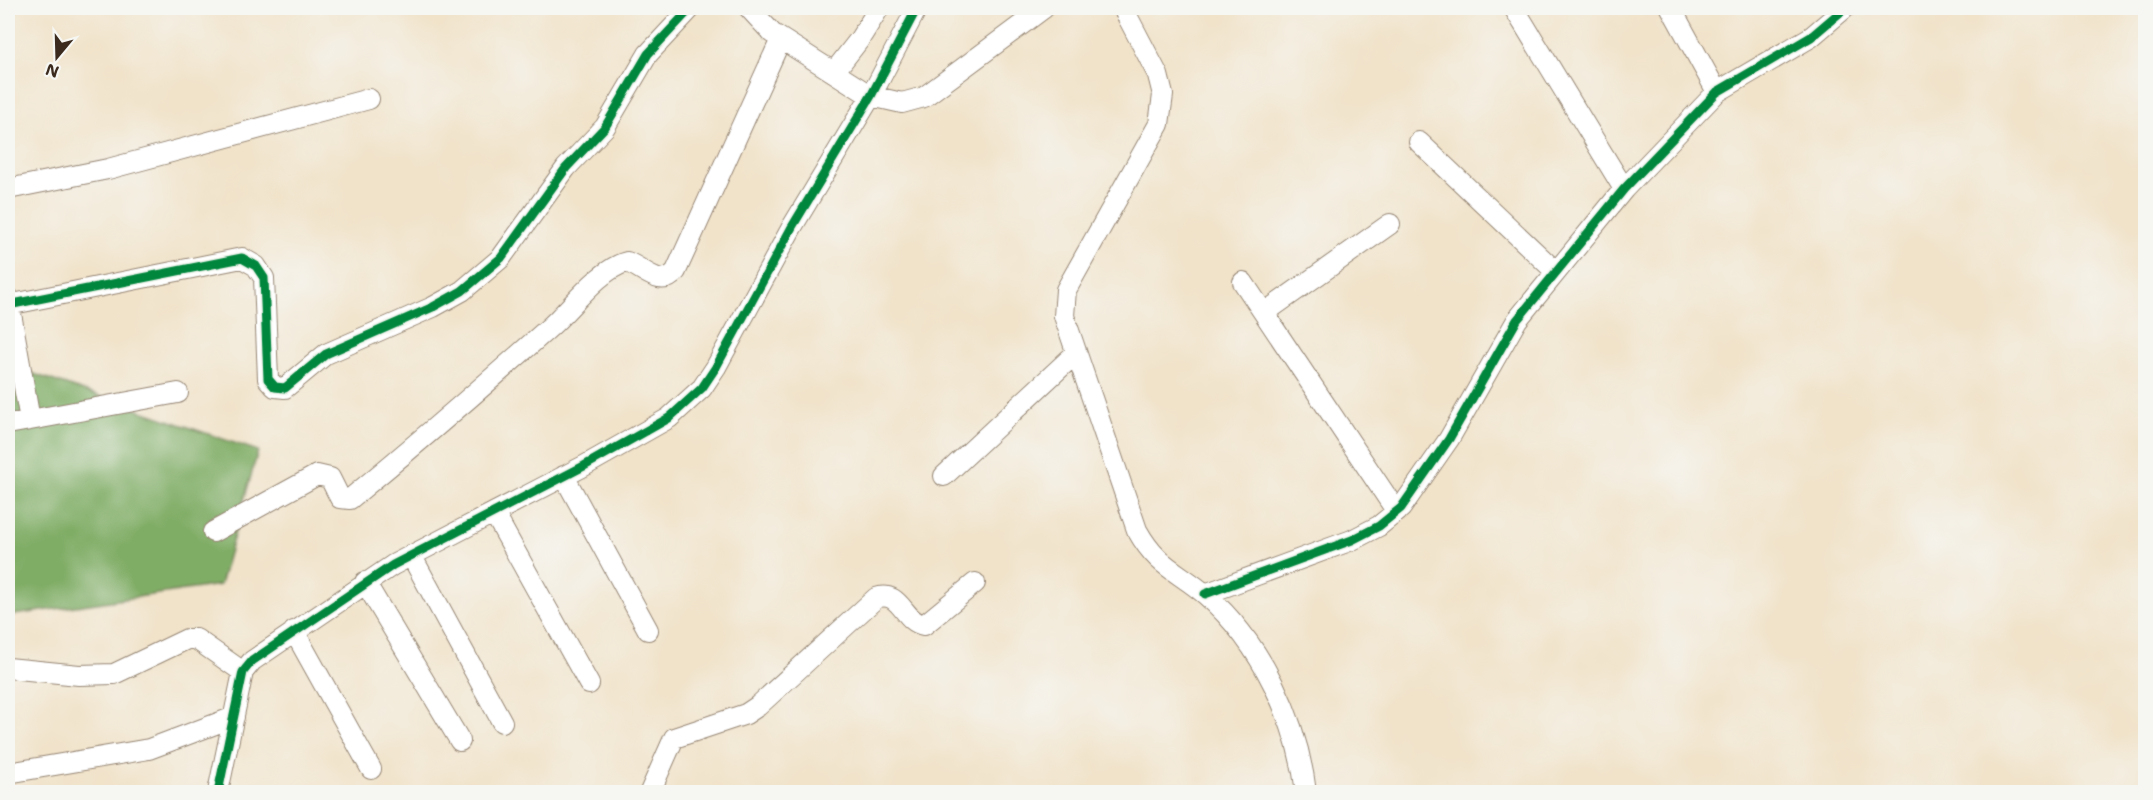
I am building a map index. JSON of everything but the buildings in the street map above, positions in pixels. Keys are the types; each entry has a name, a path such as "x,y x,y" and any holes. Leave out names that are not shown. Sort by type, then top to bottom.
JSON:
{"street":[{"path":"30,420 8,302 243,258 256,266 264,278 268,379 275,387 285,388 326,354 433,307 462,291 501,258 566,168 605,127 648,54 691,8"},
{"path":"749,8 760,22 781,39 866,94 902,104 924,97 1044,8"},
{"path":"837,74 879,8"},
{"path":"218,792 243,672 252,661 364,582 669,418 702,388 866,94 917,8"},
{"path":"1123,8 1158,75 1163,95 1155,131 1066,290 1064,316 1137,530 1156,558 1205,594 1264,665 1303,767 1306,792"},
{"path":"1514,8 1624,189"},
{"path":"1671,8 1717,92"},
{"path":"1205,594 1352,540 1379,526 1397,512 1449,439 1517,320 1624,189 1717,92 1811,37 1845,8"},
{"path":"213,532 317,475 330,478 340,498 350,499 452,414 613,267 627,262 653,276 664,280 670,279 676,271 781,39"},
{"path":"8,189 120,166 369,99"},
{"path":"1419,142 1555,271"},
{"path":"1264,313 1390,224"},
{"path":"1243,282 1397,512"},
{"path":"944,476 1076,353"},
{"path":"8,424 178,393"},
{"path":"564,476 648,630"},
{"path":"494,513 589,684"},
{"path":"411,555 502,722"},
{"path":"364,582 460,741"},
{"path":"650,792 674,738 746,714 758,706 876,598 882,596 894,598 913,621 924,625 975,583"},
{"path":"294,631 371,769"},
{"path":"8,668 78,675 114,674 187,639 196,639 243,672"},
{"path":"8,773 55,763 123,755 149,749 234,717"}],"green space":[{"path":"8,365 258,451 220,585 8,616"}],"cycle path":[{"path":"8,305 242,258 256,266 264,278 268,379 275,387 285,388 326,354 433,307 462,291 501,258 566,168 605,127 648,54 691,8"},
{"path":"218,792 243,672 252,661 393,565 584,466 669,418 702,388 716,367 792,227 871,96 917,8"},
{"path":"1205,594 1352,540 1379,526 1401,508 1449,439 1517,320 1624,189 1717,92 1811,37 1845,8"}]}
